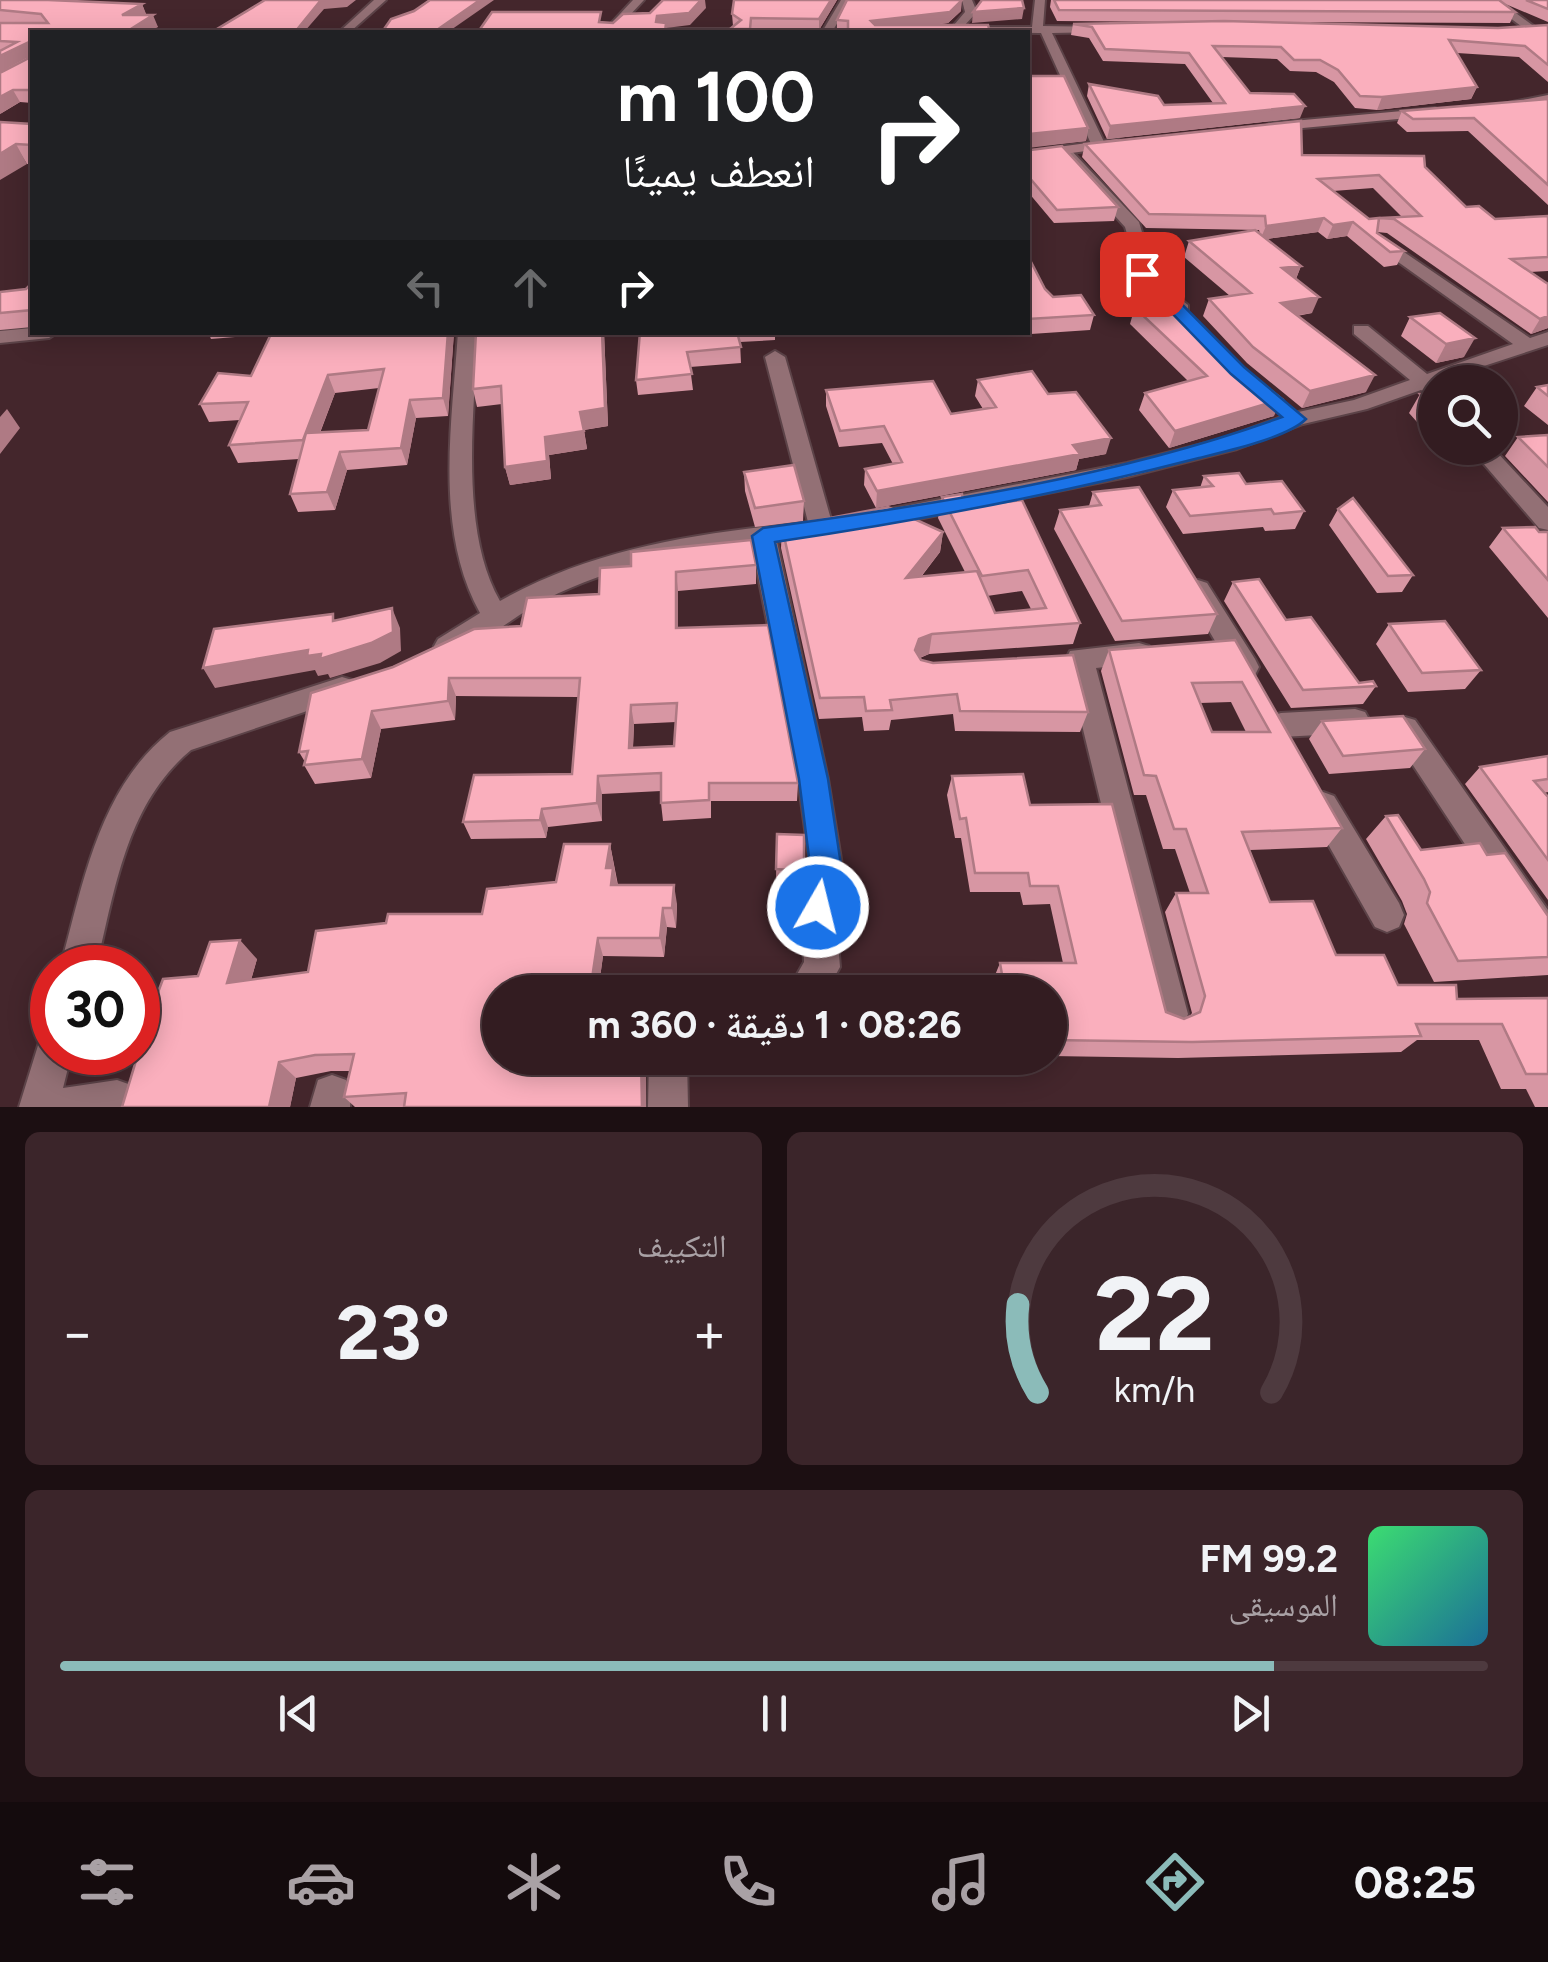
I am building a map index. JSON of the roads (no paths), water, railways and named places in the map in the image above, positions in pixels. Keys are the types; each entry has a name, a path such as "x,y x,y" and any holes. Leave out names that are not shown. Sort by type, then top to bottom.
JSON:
{"street":[{"path":"346,30 381,0"},
{"path":"610,30 639,0"},
{"path":"829,30 846,0"},
{"path":"953,30 970,12 967,0"},
{"path":"1040,0 1041,30 1099,146"},
{"path":"1491,0 1534,30"},
{"path":"953,30 1122,28"},
{"path":"1506,31 1548,29"},
{"path":"1470,109 1548,98"},
{"path":"1248,129 1450,110"},
{"path":"1030,155 1134,141"},
{"path":"1064,151 1133,226 1148,282 1191,319"},
{"path":"1380,240 1526,345"},
{"path":"1361,330 1418,376"},
{"path":"0,337 30,334"},
{"path":"468,335 464,502 476,584 495,616"},
{"path":"1479,365 1548,338"},
{"path":"775,357 822,530"},
{"path":"426,657 544,589 626,559 822,530 1126,470 1229,444 1296,419 1418,389"},
{"path":"1274,402 1296,419"},
{"path":"1496,465 1548,522"},
{"path":"1126,470 1144,500"},
{"path":"763,536 814,779 826,865 818,907 822,967 817,975"},
{"path":"1188,573 1388,915"},
{"path":"1042,662 1232,646"},
{"path":"1080,659 1170,1014"},
{"path":"84,945 102,878 132,796 163,752 181,740 373,679"},
{"path":"1283,733 1398,718 1548,940"},
{"path":"39,1107 47,1075"},
{"path":"668,1075 668,1107"},
{"path":"64,1107 118,1099"}]}
